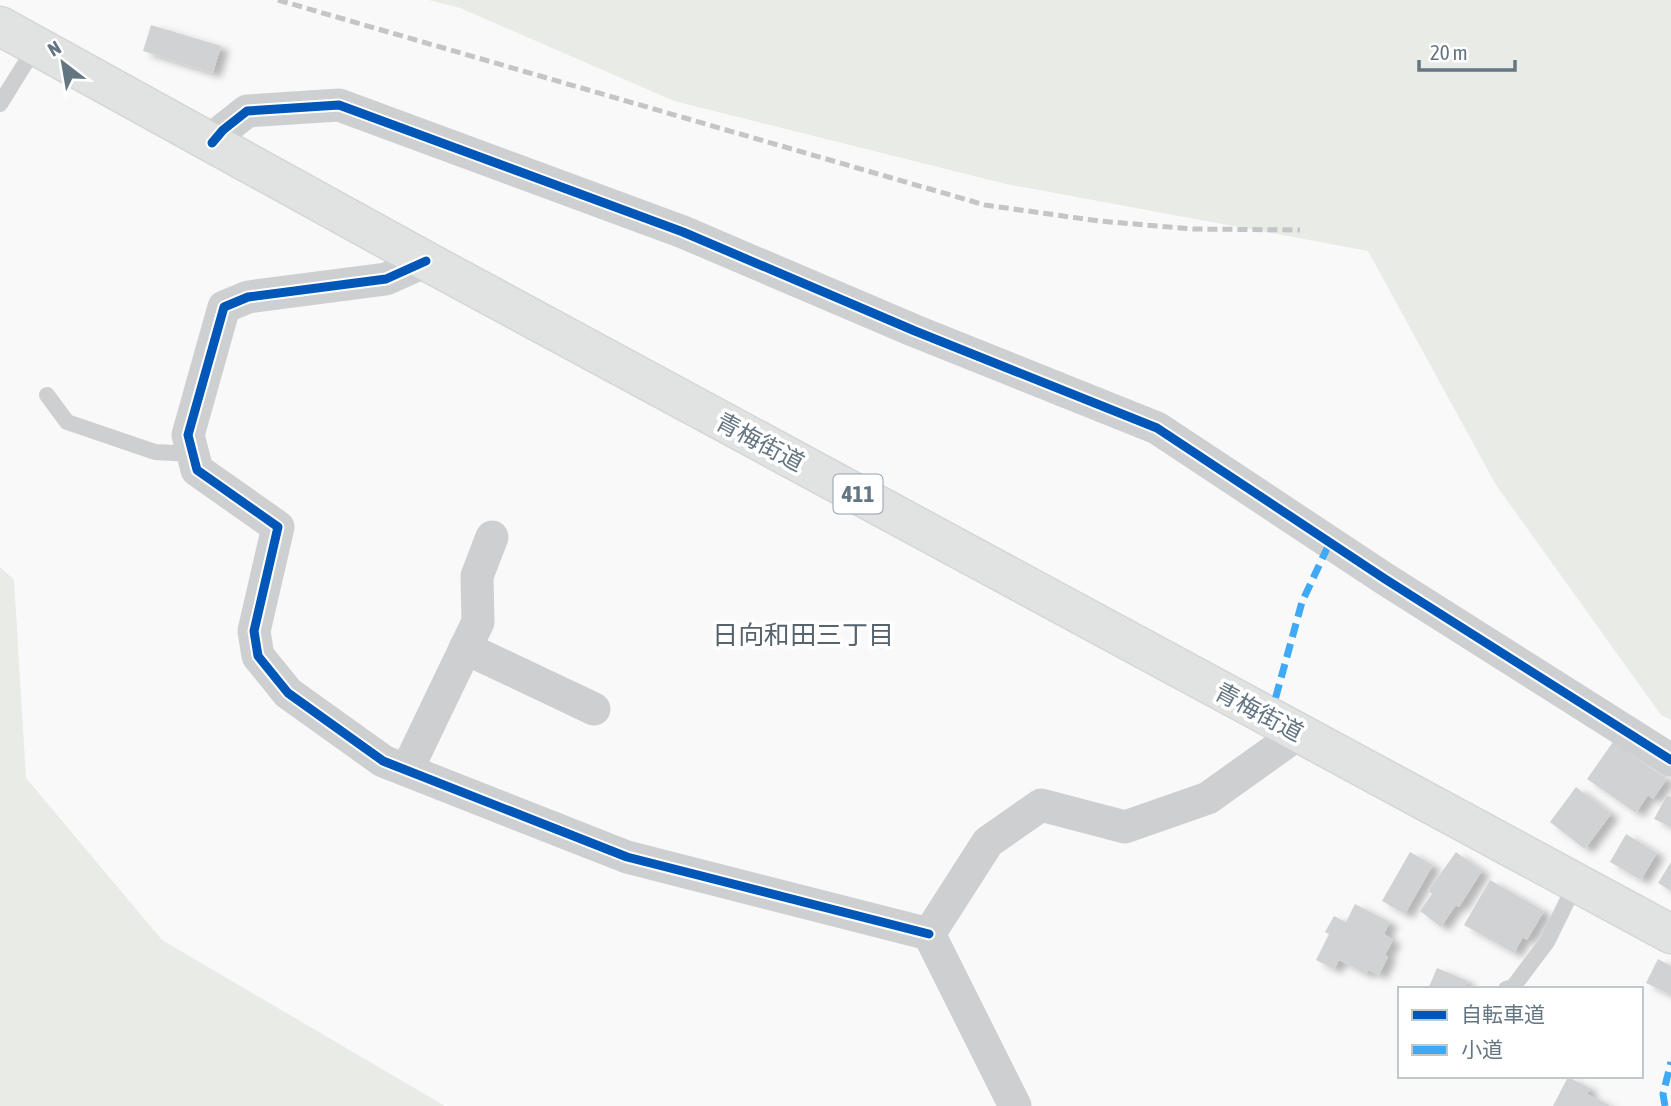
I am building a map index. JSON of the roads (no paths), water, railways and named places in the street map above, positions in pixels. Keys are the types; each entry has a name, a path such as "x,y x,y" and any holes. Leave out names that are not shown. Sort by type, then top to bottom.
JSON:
{"highway":[{"name":"青梅街道","path":"0,26 426,261 1671,934"}],"street":[{"path":"212,143 223,130 247,111 339,105 683,232 928,337 1157,428 1385,579 1671,760"},
{"path":"426,261 386,279 248,297 224,307 188,435 197,470 278,527 254,631 258,656 288,693 383,761 627,857 929,934 1015,1106"},
{"path":"407,770 478,622 477,576 492,537"},
{"path":"465,648 594,709"},
{"path":"929,934 988,842 1041,805 1125,827 1208,798 1299,733"}],"lane":[{"path":"0,104 36,46"},
{"path":"47,394 67,422 155,452 193,454"},
{"path":"1511,987 1547,942 1576,883"}],"railway":[{"path":"278,0 985,205 1099,221 1193,229 1300,230"}],"district":[{"name":"日向和田三丁目","path":"803,635"}]}
